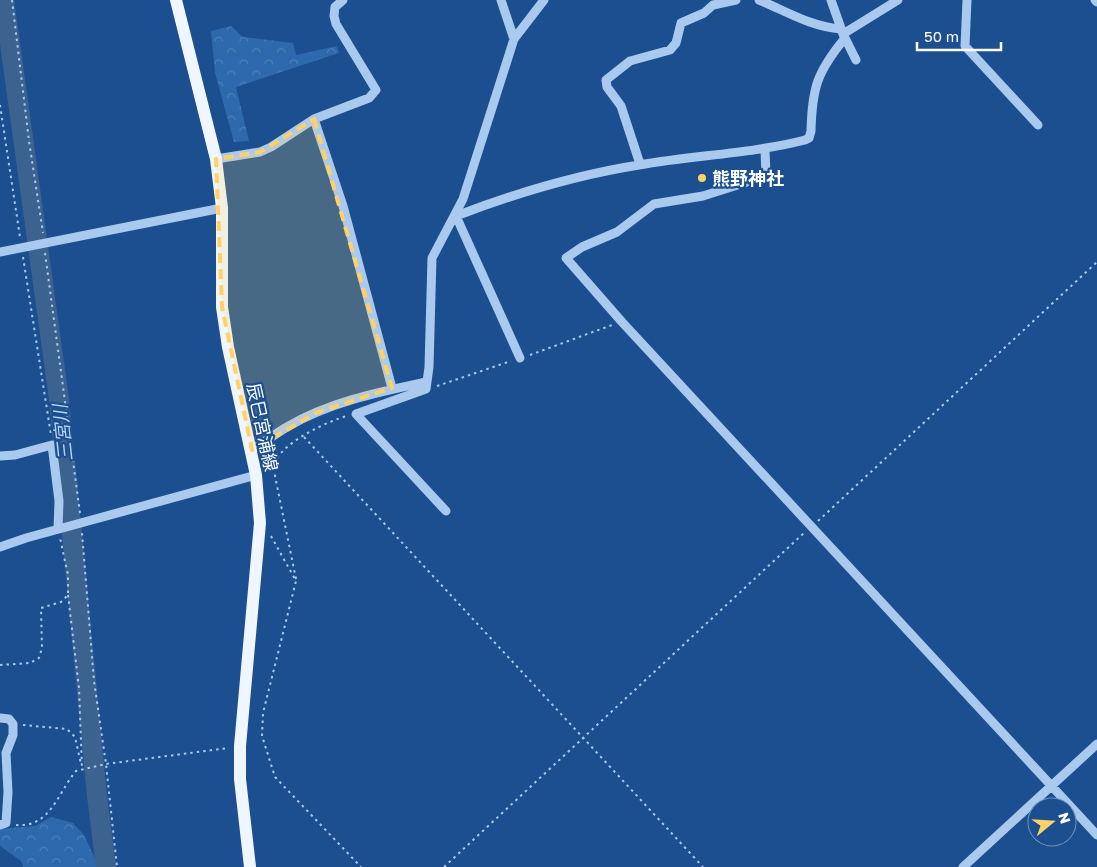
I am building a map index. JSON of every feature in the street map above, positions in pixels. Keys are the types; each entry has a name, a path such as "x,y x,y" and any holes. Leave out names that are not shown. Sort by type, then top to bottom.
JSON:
{"main road":[{"name":"辰巳宮浦線","path":"176,0 216,158 222,208 222,307 228,347 256,475 259,526 240,746 240,779 250,867"}],"street":[{"path":"216,158 260,152 284,140 314,119 328,112 369,98 376,90 336,24 334,16 335,7 343,0"},
{"path":"502,0 514,39"},
{"path":"446,512 356,414 426,389 430,367 432,258 456,216 514,39 544,0"},
{"path":"640,164 622,106 607,87 606,80 630,61 670,50 676,42 681,23 704,13 713,5 736,0"},
{"path":"758,0 808,23 843,34"},
{"path":"831,0 843,34 856,60"},
{"path":"456,216 552,183 640,164 765,150 809,138 814,86 843,34 898,0"},
{"path":"967,0 965,46 1038,125"},
{"path":"314,119 343,206 392,388"},
{"path":"765,150 766,176 703,196 654,204 617,232 582,247 566,258 622,322 1097,835"},
{"path":"0,252 222,208"},
{"path":"456,216 520,358"},
{"path":"252,450 288,426 316,413 392,388 426,382"},
{"path":"0,456 15,455 52,445 58,501 58,529"},
{"path":"0,547 81,522 256,475"},
{"path":"0,718 9,719 13,724 13,735 6,753 8,792 3,824"},
{"path":"964,867 1097,744"}],"path":[{"path":"12,0 28,141 44,243 81,522 94,681 106,764 117,867"},
{"path":"0,105 52,445"},
{"path":"444,867 1097,262"},
{"path":"356,414 336,419 290,446 278,458 274,471 297,574 263,713 262,736 275,777 361,867"},
{"path":"304,437 703,867"},
{"path":"259,526 271,536 296,581"},
{"path":"58,529 68,574 68,595 79,688 82,769"},
{"path":"0,665 30,663 40,658 42,648 41,608 62,602 68,595"},
{"path":"13,724 67,729 75,737 82,769"},
{"path":"3,824 21,825 40,820 53,806 69,779 76,771 82,769 240,746"}],"highlighted area":[{"path":"314,119 392,388 316,413 252,450 222,307 216,159 260,152"}],"green space":[{"path":"231,26 243,37 293,43 296,55 337,46 339,53 236,87 249,141 234,142 215,73 211,31"},
{"path":"51,817 73,823 84,835 99,867 23,867 21,861 0,846 0,829 35,826"}],"waterway":[{"name":"三宮川","path":"4,0 59,399 97,796 106,867"}],"place":[{"name":"熊野神社","path":"702,178"}]}
